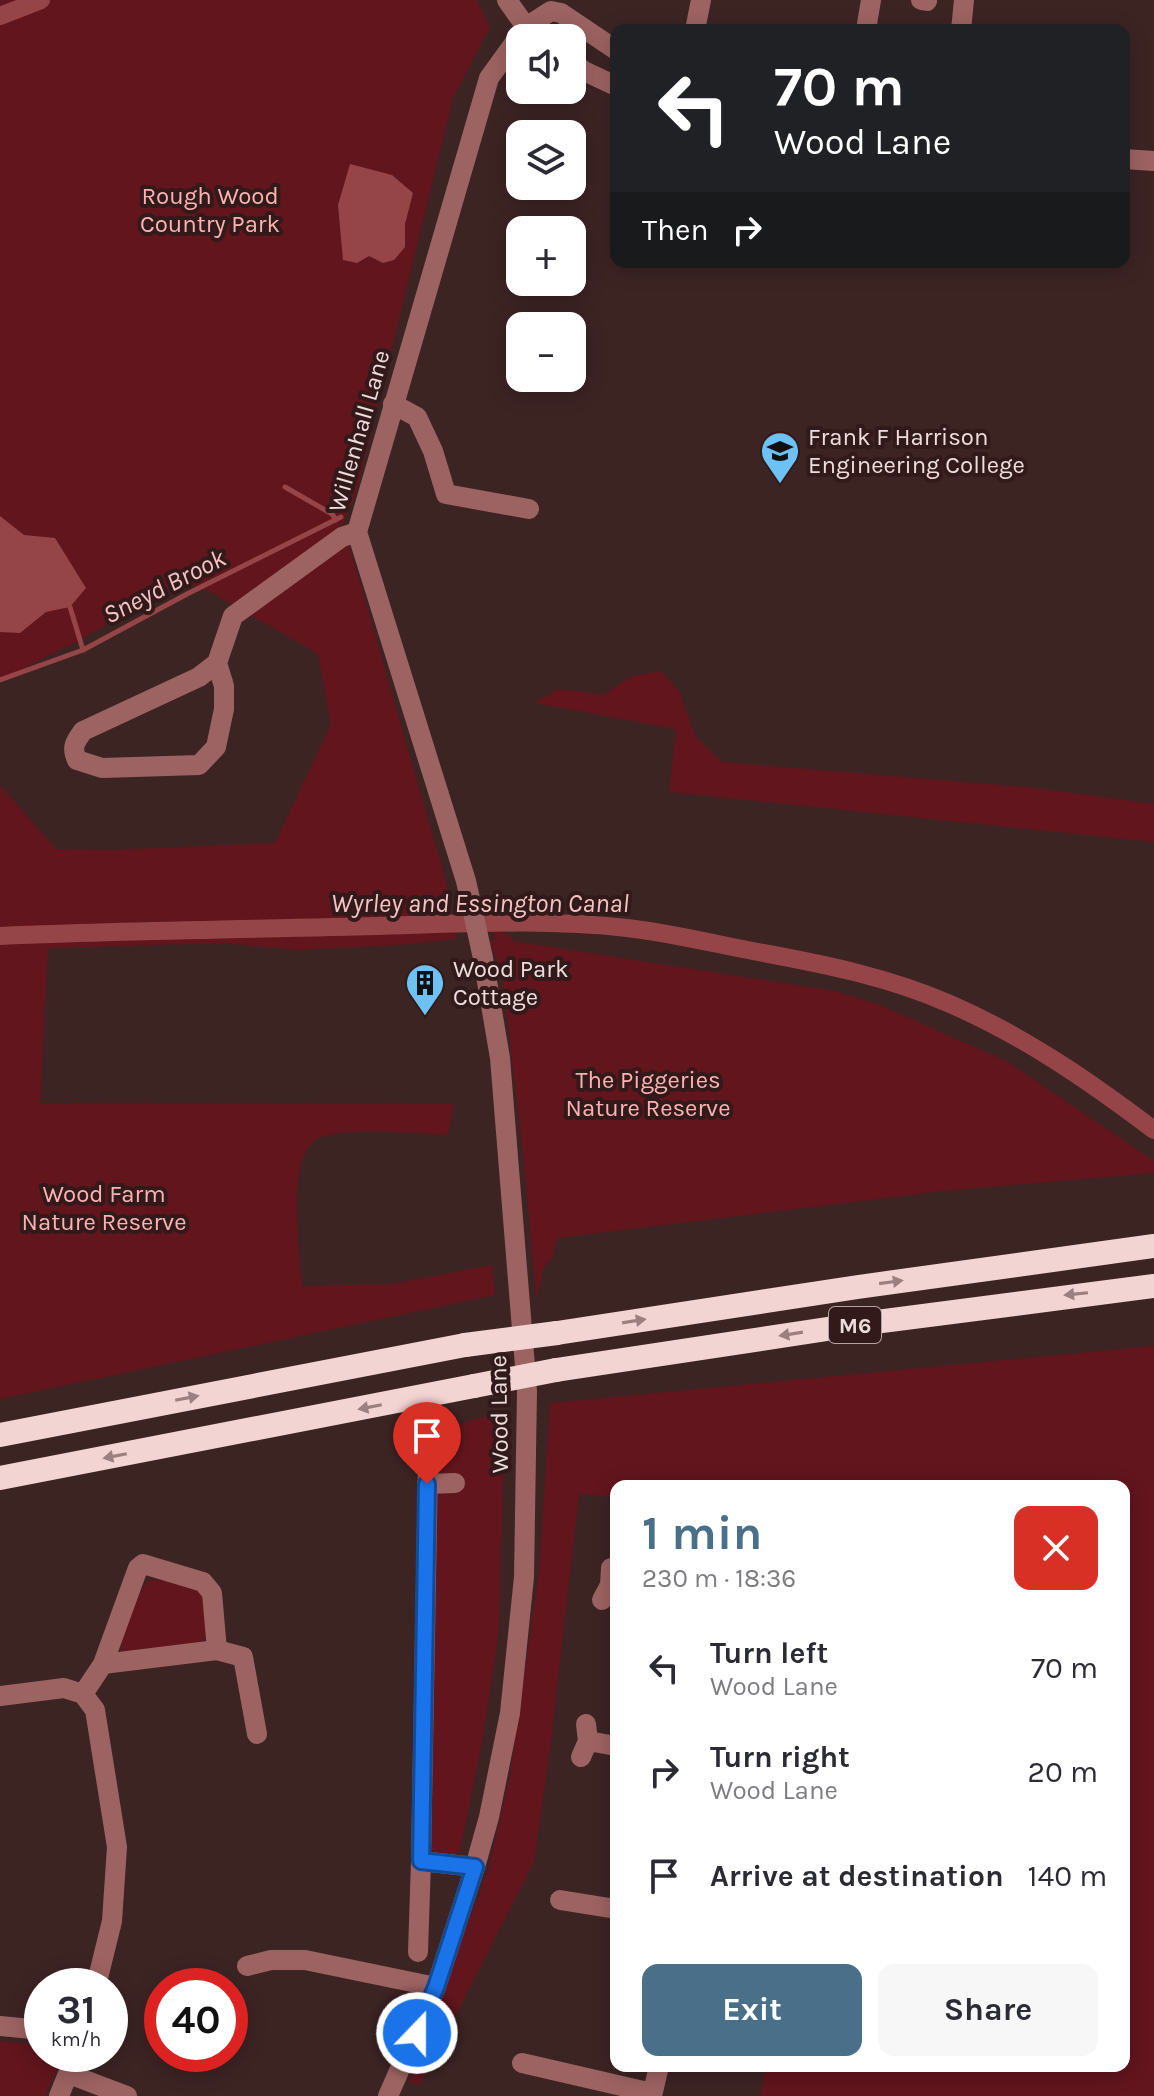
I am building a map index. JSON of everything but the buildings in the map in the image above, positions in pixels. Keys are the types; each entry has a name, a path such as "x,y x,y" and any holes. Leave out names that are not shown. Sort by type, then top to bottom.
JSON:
{"highway":[{"name":"M6","path":"0,1435 465,1345 1154,1246"},
{"name":"M6","path":"0,1478 556,1370 891,1320 1154,1286"}],"street":[{"path":"507,0 526,24"},
{"path":"696,24 701,0"},
{"path":"867,24 871,0"},
{"path":"962,24 964,0"},
{"path":"540,24 551,11 556,11 576,24"},
{"path":"586,30 610,46"},
{"name":"Willenhall Lane","path":"483,958 467,888 357,532 489,78 506,61"},
{"path":"586,72 610,83"},
{"path":"1130,159 1154,161"},
{"path":"393,404 417,417 433,451 446,494 529,509"},
{"path":"217,663 224,686 224,709 216,747 199,765 102,768 77,760 74,744 83,731 199,677 217,663 233,616 342,537 357,532"},
{"name":"Wood Lane","path":"388,2096 436,1987 475,1867 510,1713 523,1591 527,1391 500,1058 483,958"},
{"path":"418,1952 427,1474 455,1483"},
{"path":"100,1968 112,1921 117,1847 89,1702 138,1568 143,1564 203,1582 212,1593 217,1650"},
{"path":"103,1664 217,1650 243,1657 257,1734"},
{"path":"0,1696 64,1688 89,1702"},
{"path":"585,1741 610,1745"},
{"path":"421,1861 475,1867"},
{"path":"558,1900 610,1908"},
{"path":"247,1966 271,1960 305,1960 436,1987"},
{"path":"0,2026 24,2028"},
{"path":"522,2062 652,2094 658,2072"},
{"path":"59,2096 69,2074 127,2096"}],"green space":[{"name":"Rough Wood Country Park","path":"0,0 477,0 490,27 453,98 356,494 343,524 446,881 456,939 296,950 223,943 48,948 40,1103 454,1104 448,1135 358,1132 324,1136 314,1141 305,1152 297,1188 302,1286 391,1284 492,1265 495,1295 0,1399 0,785 56,849 112,850 275,843 331,724 318,654 198,585 168,588 78,641 0,680"},
{"path":"661,671 679,691 696,737 722,762 1036,788 1154,804 1154,842 669,792 676,729 535,703 558,689 604,695 632,676"},
{"name":"The Piggeries Nature Reserve","path":"492,928 511,936 512,941 835,991 880,1005 1008,1062 1154,1161 1154,1173 943,1191 557,1238 553,1256 543,1269 538,1296 502,975 490,941 495,940"},
{"path":"1154,1346 1154,2096 760,2096 765,2072 1130,2072 1130,1480 610,1480 610,1497 579,1494 534,1862 420,2085 409,2082 489,1867 510,1775 539,1572 550,1403"},
{"path":"505,1410 499,1631 483,1737 460,1851 452,1858 441,1857 432,1850 434,1499 457,1478 438,1471 438,1457 412,1454 403,1442"},
{"path":"149,1580 179,1581 202,1591 207,1633 199,1645 122,1657 128,1616"},
{"path":"0,2041 24,2044 24,2072 56,2072 45,2096 0,2096"}],"shaded area":[{"path":"350,164 392,175 413,193 405,224 405,247 394,260 383,263 369,256 357,263 343,260 338,205"},
{"path":"0,516 24,535 55,538 86,588 70,607 46,612 20,633 0,632"}],"waterway":[{"name":"Wyrley and Essington Canal","path":"0,16 41,0"},
{"path":"285,487 332,514 336,520"},
{"name":"Sneyd Brook","path":"0,680 83,650 341,517"},
{"path":"70,607 83,650"},
{"name":"Wyrley and Essington Canal","path":"0,936 517,923 590,925 660,933 831,967 927,995 1030,1045 1154,1130"}],"place":[{"name":"Frank F Harrison Engineering College","path":"780,485"},
{"name":"Wood Park Cottage","path":"425,1017"}],"route":[{"path":"417,2033 436,1987 475,1867 421,1861 427,1484"}],"park label":[{"name":"Wood Farm Nature Reserve","path":"104,1208"}]}
